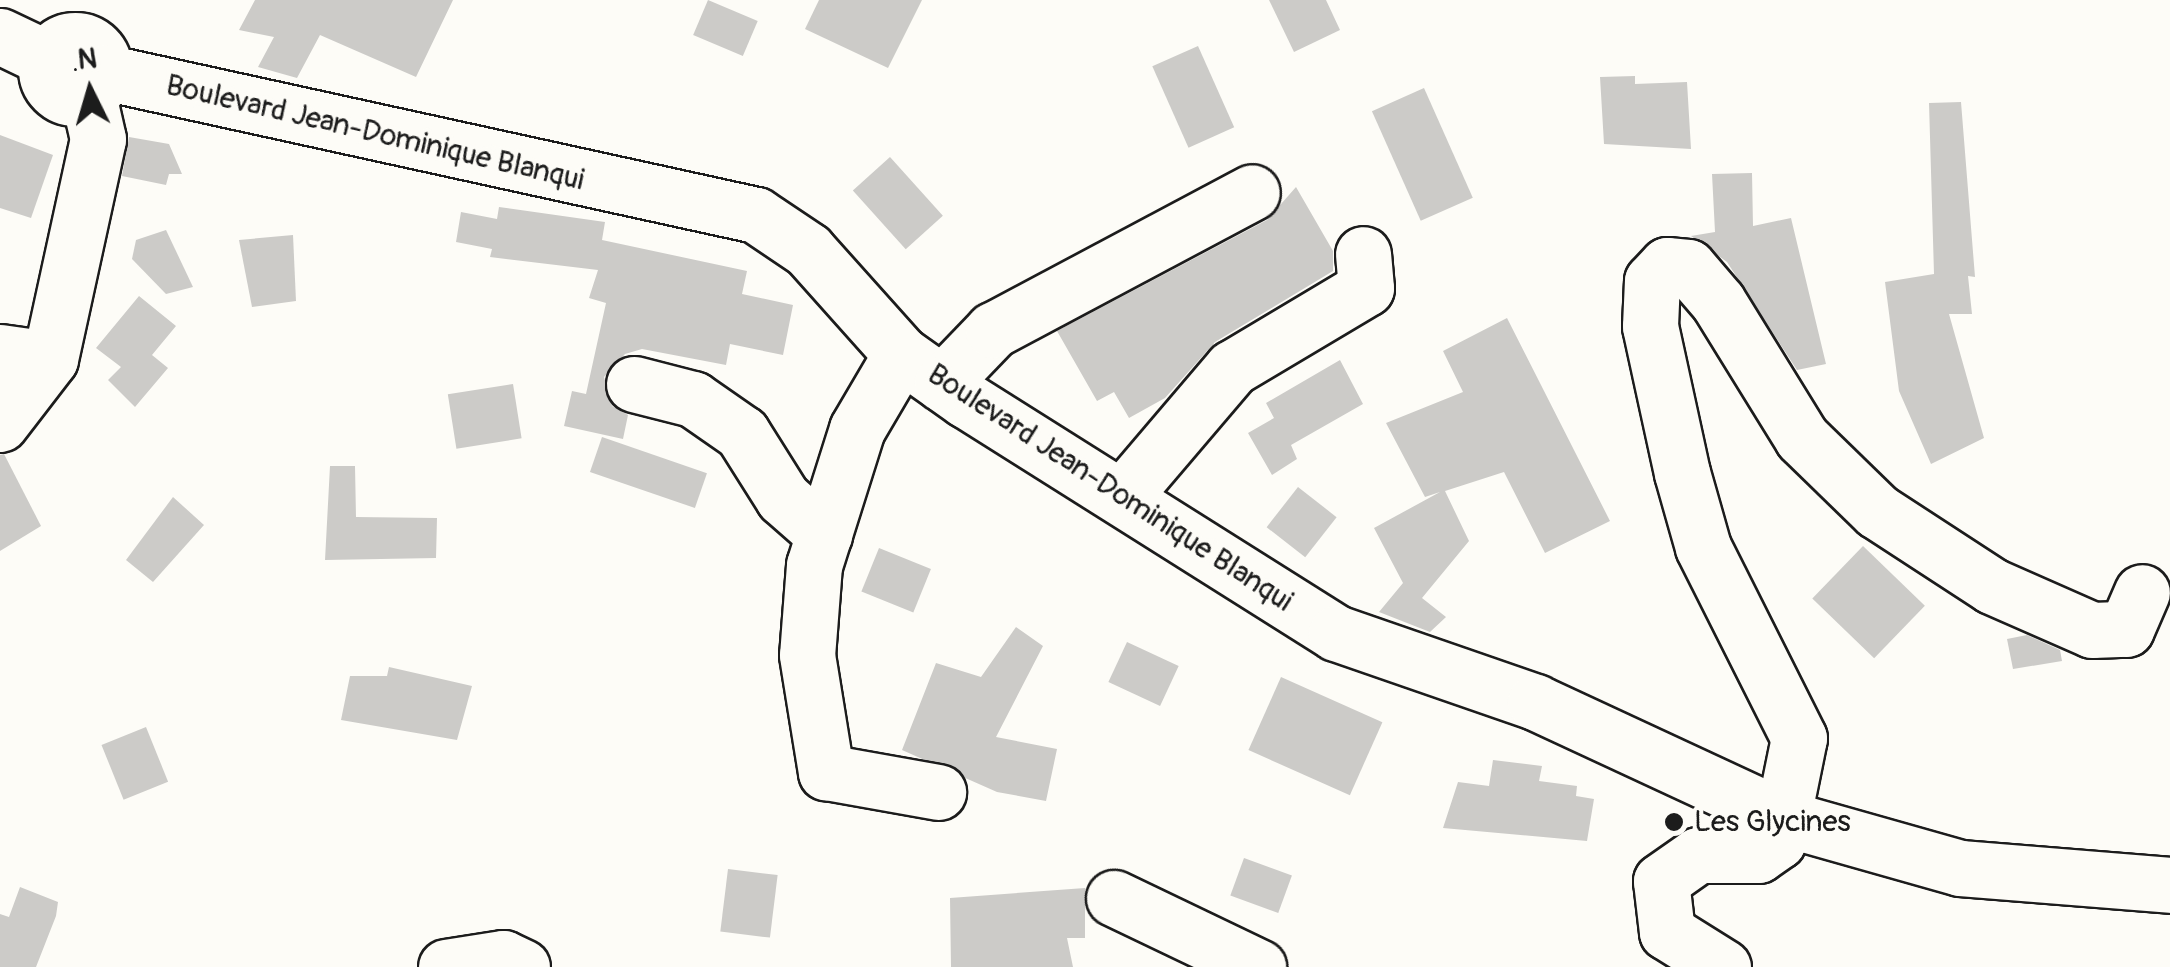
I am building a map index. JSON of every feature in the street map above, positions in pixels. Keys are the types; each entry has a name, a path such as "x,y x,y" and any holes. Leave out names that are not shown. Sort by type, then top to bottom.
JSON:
{"street":[{"path":"0,424 98,140 65,50"},
{"name":"Boulevard Jean-Dominique Blanqui","path":"65,50 756,216 808,250 922,368 1336,633 1535,702 1787,818 1960,868 2170,885"},
{"path":"938,792 826,772 807,655 824,534 857,429 922,368 1252,192"},
{"path":"1123,496 1232,368 1366,288 1363,254"},
{"path":"1723,967 1667,932 1661,881 1698,855 1758,855 1787,818 1798,738 1703,547 1650,326 1652,281 1667,265 1688,268 1718,302 1802,438 1876,511 1992,586 2092,630 2126,629 2142,592"},
{"path":"634,384 692,399 742,434 782,498 824,534"},
{"path":"1114,898 1258,967"},
{"path":"446,967 503,958 522,967"}],"building":[{"path":"255,0 453,0 416,77 320,35 297,78 258,67 274,37 239,30"},
{"path":"708,0 758,21 743,56 693,35"},
{"path":"819,0 922,0 888,68 805,29"},
{"path":"1269,0 1326,0 1340,30 1294,52"},
{"path":"1198,46 1234,127 1189,148 1152,66"},
{"path":"1635,76 1635,84 1687,82 1691,149 1604,144 1600,77"},
{"path":"1424,88 1473,198 1421,221 1372,111"},
{"path":"1961,102 1975,277 1968,276 1972,314 1949,314 1984,438 1931,464 1899,391 1885,282 1934,274 1929,103"},
{"path":"0,135 53,155 31,218 0,208"},
{"path":"129,137 169,144 182,174 169,174 166,185 122,176"},
{"path":"890,157 943,216 906,249 853,190"},
{"path":"1752,173 1753,226 1791,218 1826,364 1797,370 1727,262 1691,236 1715,232 1712,174"},
{"path":"1296,187 1333,251 1333,271 1215,342 1165,398 1129,418 1114,392 1097,401 1057,331 1267,220"},
{"path":"499,207 605,222 602,240 747,271 742,294 793,305 783,355 730,344 726,365 642,349 625,354 604,377 612,406 628,415 623,439 564,426 572,391 586,394 606,303 589,298 598,270 490,257 492,249 456,242 461,212 497,219"},
{"path":"166,230 193,287 166,294 132,259 136,240"},
{"path":"293,235 296,301 252,307 239,240"},
{"path":"139,296 176,326 152,355 168,368 135,407 108,380 121,367 96,348"},
{"path":"1507,318 1610,521 1545,553 1504,472 1445,491 1469,541 1422,598 1446,617 1430,632 1379,612 1403,583 1374,528 1440,492 1425,497 1386,423 1463,392 1443,351"},
{"path":"1340,360 1363,404 1291,445 1297,459 1272,475 1248,433 1274,418 1266,403"},
{"path":"513,384 522,438 456,449 448,394"},
{"path":"602,437 707,473 695,508 590,472"},
{"path":"4,454 41,526 0,551 0,455"},
{"path":"330,466 355,466 356,517 437,518 436,558 325,560"},
{"path":"1298,487 1337,517 1305,557 1267,527"},
{"path":"173,497 204,525 153,582 126,560"},
{"path":"1863,546 1925,606 1874,658 1812,599"},
{"path":"879,548 931,569 913,613 861,592"},
{"path":"1016,627 1043,646 996,737 1057,749 1046,801 997,792 902,750 936,663 981,677"},
{"path":"2027,635 2060,650 2062,661 2013,669 2007,639"},
{"path":"1127,642 1179,666 1160,706 1108,682"},
{"path":"389,667 472,686 457,740 341,720 350,676 387,676"},
{"path":"1281,677 1382,722 1350,795 1248,750"},
{"path":"146,727 168,782 124,800 101,745"},
{"path":"1493,760 1542,766 1539,781 1577,786 1576,796 1594,799 1587,841 1443,828 1458,782 1489,786"},
{"path":"1244,858 1292,875 1278,913 1230,896"},
{"path":"728,869 778,875 770,938 720,932"},
{"path":"20,887 58,902 56,916 36,967 0,967 0,914 9,917"},
{"path":"1085,888 1085,938 1067,938 1073,967 951,967 950,898"}],"place":[{"name":"Les Glycines","path":"1674,822"}]}
